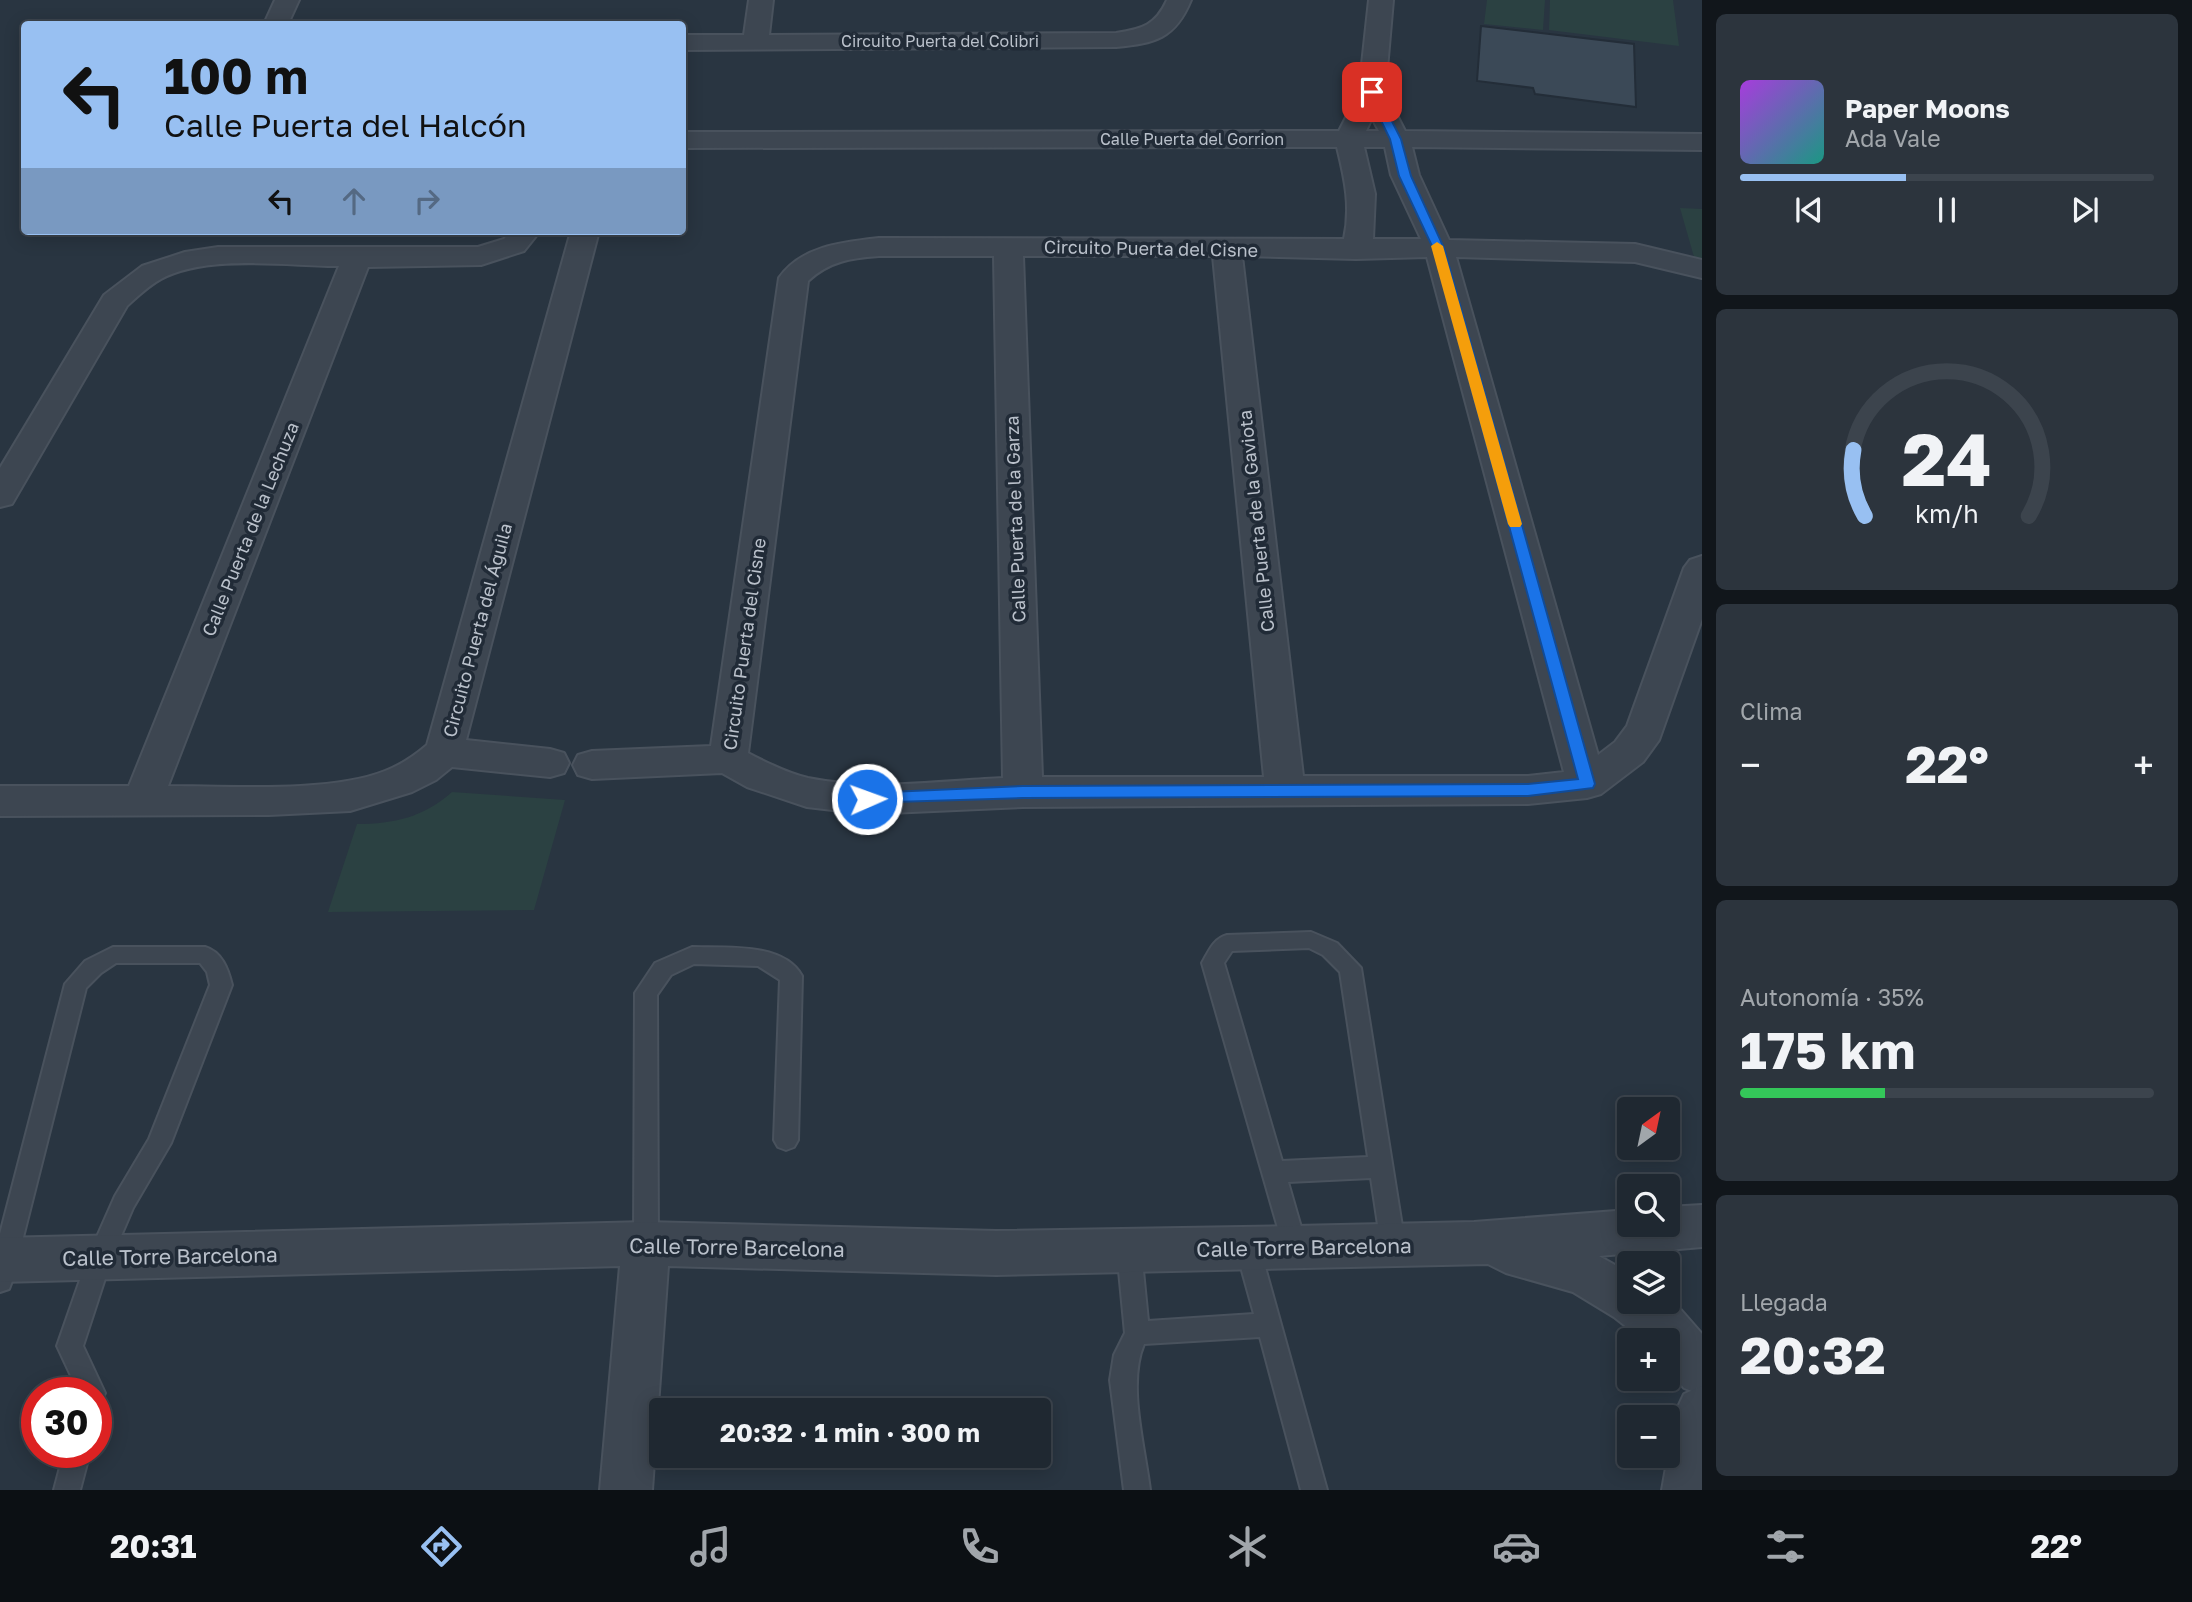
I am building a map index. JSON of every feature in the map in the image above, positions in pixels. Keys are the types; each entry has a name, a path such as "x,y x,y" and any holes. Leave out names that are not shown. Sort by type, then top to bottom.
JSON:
{"street":[{"path":"277,21 287,0"},
{"path":"756,42 761,0"},
{"name":"Circuito Puerta del Colibri","path":"686,43 1116,40 1159,31 1172,20 1180,0"},
{"path":"1356,250 1364,218 1364,198 1348,140 1372,92 1381,0"},
{"path":"1372,92 1396,139 1405,176 1438,248 1587,784 1629,752 1645,730 1702,568"},
{"name":"Calle Puerta del Gorrion","path":"686,140 1396,139 1702,142"},
{"path":"0,496 115,301 132,285 152,272 185,261 218,256 481,256 513,245 522,235"},
{"name":"Circuito Puerta del Águila","path":"0,801 269,800 349,796 398,782 422,770 444,752 584,235"},
{"name":"Circuito Puerta del Cisne","path":"1587,784 1528,790 1023,792 867,799 819,793 761,777 728,759 794,278 807,265 822,256 845,250 1008,246 1356,250 1438,248 1635,253 1702,269"},
{"name":"Calle Puerta de la Garza","path":"1008,246 1023,792"},
{"name":"Calle Puerta de la Gaviota","path":"1227,249 1286,792"},
{"name":"Calle Puerta de la Lechuza","path":"143,800 356,258"},
{"path":"444,752 550,764"},
{"path":"592,765 728,759"},
{"name":"Calle Torre Barcelona","path":"2,1267 100,1257 646,1244 996,1254 1474,1244 1702,1226"},
{"path":"626,1490 646,1244"},
{"name":"Calle Torre Barcelona","path":"1474,1244 1545,1260 1586,1273 1617,1293"},
{"name":"Calle Torre Barcelona","path":"1647,1314 1663,1326 1702,1371"},
{"path":"1688,1490 1702,1411"}],"lane":[{"path":"1295,1248 1213,963 1227,943 1311,940 1330,949 1350,968 1393,1245"},
{"path":"2,1267 76,984 93,967 113,955 205,955 217,969 221,985 159,1143 123,1203 100,1257 70,1346 85,1377"},
{"path":"646,1244 646,993 663,970 692,956 760,958 778,966 791,976 786,1140"},
{"path":"1273,1172 1381,1167"},
{"path":"1248,1249 1314,1490"},
{"path":"1129,1250 1137,1333 1127,1355 1123,1380 1137,1490"},
{"path":"1137,1333 1268,1325"},
{"path":"67,1490 73,1468"}],"green space":[{"path":"1487,0 1545,0 1543,30 1484,24"},
{"path":"1550,0 1673,0 1679,46 1549,30"},
{"path":"1680,208 1702,209 1702,259 1694,257"},
{"path":"452,792 565,800 534,910 328,912 357,824 384,823 408,817 431,808"}],"building":[{"path":"1481,26 1634,44 1636,107 1535,94 1533,88 1477,81"}],"slow traffic":[{"path":"1437,246 1515,524"}],"route":[{"path":"867,799 1023,792 1528,790 1587,784 1438,248 1405,176 1396,139 1372,92"}]}
